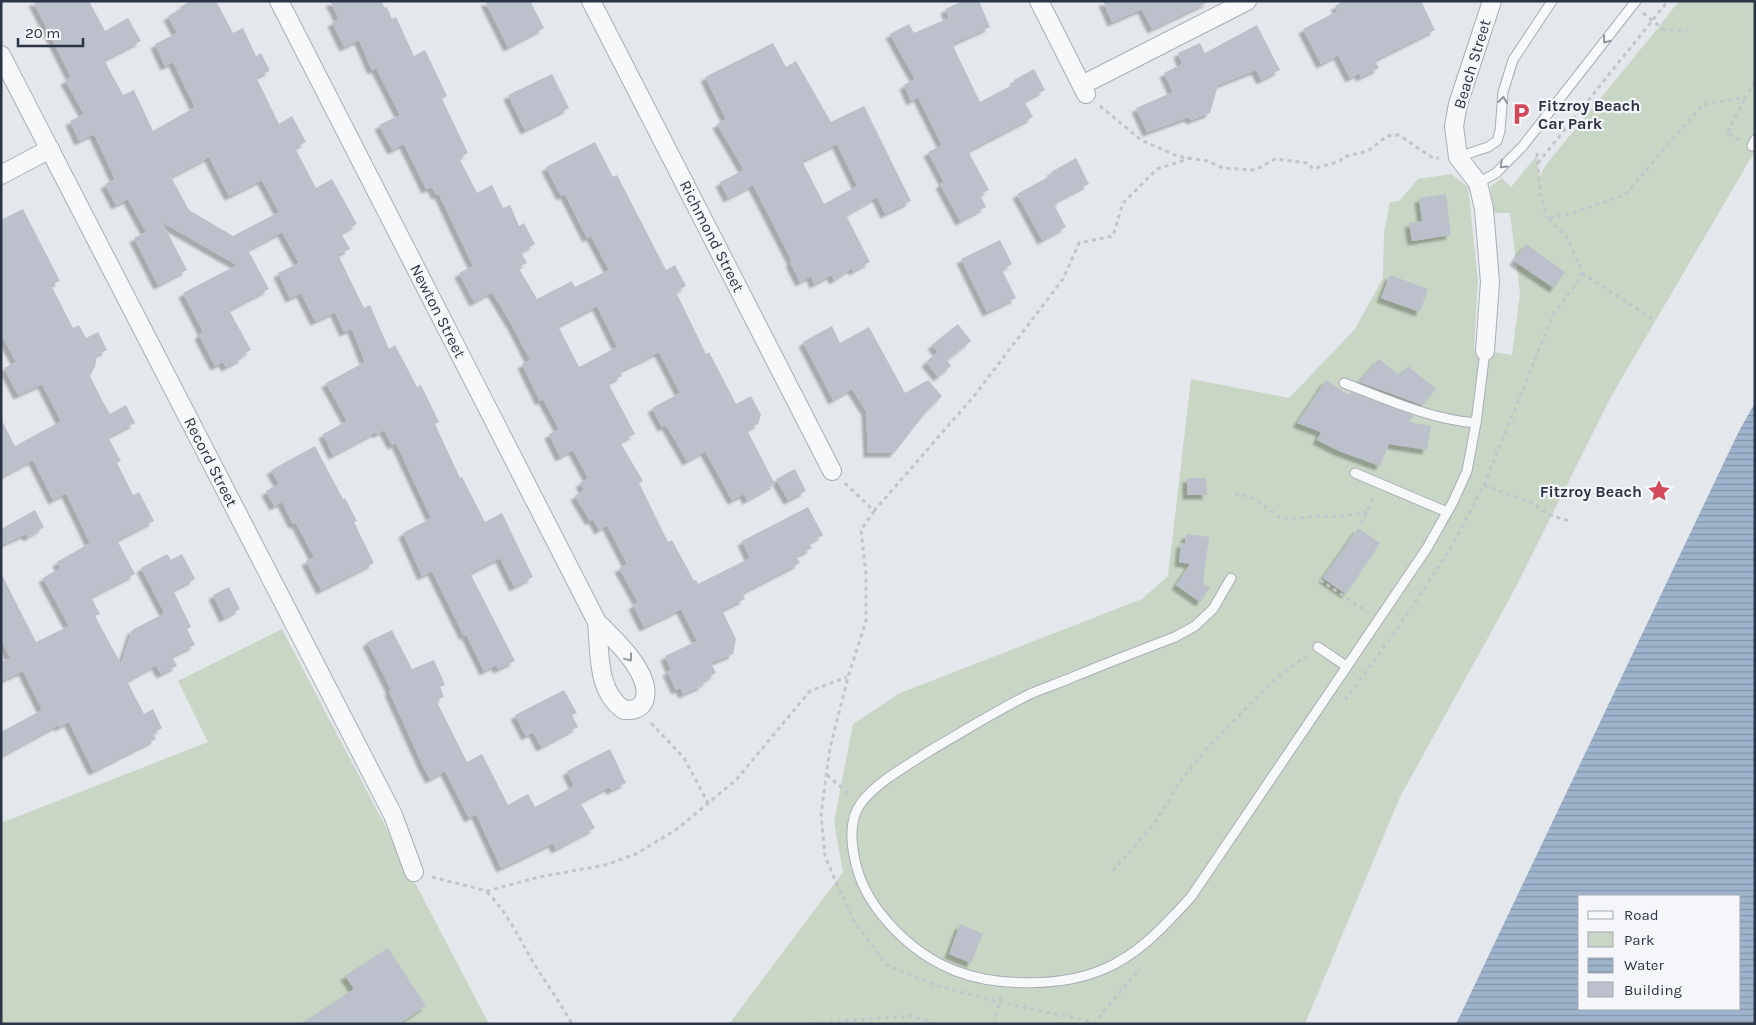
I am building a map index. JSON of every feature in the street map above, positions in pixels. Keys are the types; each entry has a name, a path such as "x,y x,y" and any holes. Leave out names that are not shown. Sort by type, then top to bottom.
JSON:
{"street":[{"name":"Newton Street","path":"278,1 597,622 632,660 641,675 645,692 642,704 638,708 624,710 612,699 606,688 601,672 597,622"},
{"name":"Richmond Street","path":"591,1 832,471"},
{"path":"1039,1 1084,90 1247,1"},
{"name":"Beach Street","path":"1458,157 1454,126 1458,104 1492,1"},
{"name":"Record Street","path":"1,55 393,816 414,872"},
{"path":"1,175 50,149"},
{"path":"1458,157 1478,183 1484,209 1490,282 1485,351"}],"lane":[{"path":"1458,157 1488,147 1496,141 1500,131 1503,92 1513,60 1552,1"},
{"path":"1478,183 1496,172 1522,147 1635,3"},
{"path":"1231,578 1213,609 1195,626 1175,637 1031,694 960,733 894,773 861,804 853,819 851,843 857,874 870,900 885,921 911,944 955,971 1004,981 1050,981 1082,977 1103,970 1128,958 1160,930 1190,897 1427,548 1467,471 1476,423 1485,351"},
{"path":"1344,383 1428,415 1476,423"},
{"path":"1355,472 1447,512"},
{"path":"1318,647 1346,666"}],"path":[{"path":"1538,163 1668,1"},
{"path":"1635,3 1652,21 1663,29 1687,31"},
{"path":"1084,90 1141,140 1177,156 1207,161 1223,168 1255,170 1275,159 1308,164 1314,169 1340,161 1343,157 1368,151 1387,136 1399,135 1433,158 1458,157"},
{"path":"1729,128 1746,97"},
{"path":"1535,130 1540,192 1547,218"},
{"path":"836,882 825,856 821,814 830,748 848,677 866,621 866,574 860,530 874,511 974,396 1063,279 1080,243 1113,236 1123,203 1130,196 1158,169 1191,158"},
{"path":"1582,273 1654,320"},
{"path":"832,471 874,511"},
{"path":"1361,524 1380,483"},
{"path":"1484,485 1535,504 1547,514 1568,521"},
{"path":"1235,494 1248,496 1279,517 1293,519 1315,516 1338,517 1366,512"},
{"path":"1320,580 1378,620"},
{"path":"1113,871 1154,824 1179,783 1207,748 1274,680 1318,647"},
{"path":"414,872 487,891 539,877 605,865 636,854 677,829 736,780 810,691 848,677"},
{"path":"638,708 684,758 708,803"},
{"path":"827,775 861,804"},
{"path":"487,891 499,904 572,1024"},
{"path":"994,1024 1004,981"},
{"path":"814,1023 911,1016 938,1024"}],"green space":[{"path":"1679,1 1755,1 1755,151 1612,395 1516,587 1400,797 1305,1024 729,1024 843,872 834,822 853,724 900,693 1142,599 1168,576 1191,379 1289,398 1355,329 1383,278 1384,232 1390,202 1399,201 1418,179 1451,174 1468,187 1478,281 1474,349 1512,355 1520,293 1510,213 1494,213 1490,187 1502,178 1511,187 1537,155 1539,176 1549,161"},
{"path":"282,629 489,1024 1,1024 1,823 208,742 178,681"}],"water":[{"path":"1755,403 1755,1024 1456,1024 1739,431"}],"building":[{"path":"33,1 89,1 105,31 128,18 141,41 104,60 123,95 134,90 153,131 195,107 173,62 165,66 155,44 177,33 168,16 191,1 216,1 233,33 243,28 256,56 261,53 270,71 256,77 279,124 292,116 306,142 295,148 316,188 332,179 357,224 341,233 350,249 338,255 364,308 370,305 389,349 395,345 417,387 421,385 439,422 435,424 460,478 462,477 485,522 502,513 533,577 514,587 500,558 470,573 515,661 498,669 496,665 484,671 466,634 464,636 432,571 422,576 403,533 431,518 396,443 392,445 384,430 377,434 376,432 333,455 323,434 347,421 326,383 365,362 352,329 344,332 335,312 315,321 301,293 290,298 278,273 299,263 282,232 248,250 269,289 229,310 251,350 242,355 243,358 226,367 223,362 215,366 199,335 203,332 183,293 237,265 162,222 187,270 158,285 134,238 146,232 128,199 116,205 105,184 115,179 94,134 79,141 70,121 84,114 65,80 71,77","holes":["209,157 229,196 262,180 279,212 233,236 189,210 171,177"]},
{"path":"330,1 381,1 385,8 387,7 392,19 396,17 414,56 425,50 447,96 442,99 468,153 459,158 477,193 492,185 503,208 510,205 519,226 524,223 535,244 521,252 527,263 518,267 537,299 572,281 575,287 609,270 591,236 587,238 565,194 561,196 546,167 595,142 613,177 617,175 666,270 675,265 686,286 676,292 706,354 709,352 736,404 751,396 761,415 758,424 747,430 775,484 747,500 744,494 732,500 705,451 687,461 666,425 662,427 652,408 680,393 659,352 620,371 622,376 608,383 635,434 620,442 643,481 639,483 668,542 672,540 694,581 696,580 698,584 750,558 742,541 808,507 823,535 809,543 812,548 796,556 800,563 742,593 745,599 722,610 736,639 733,654 711,663 716,673 707,678 708,681 703,685 683,694 680,688 676,690 667,671 671,670 665,656 697,641 681,609 644,627 633,605 638,602 619,568 627,564 607,525 599,530 593,519 590,521 575,496 584,490 580,483 588,478 573,450 560,457 549,434 559,429 543,399 540,401 522,364 530,360 492,292 474,302 459,273 473,266 439,194 436,195 432,187 426,189 404,144 392,150 379,125 400,115 376,68 372,70 359,40 344,47 332,22 339,19","holes":["597,306 617,347 579,367 558,326"]},
{"path":"485,1 530,1 544,28 508,47"},
{"path":"963,1 979,1 990,27 952,44 980,102 1016,83 1014,80 1034,69 1045,90 1024,101 1033,117 968,151 989,190 980,194 986,207 960,221 940,184 944,182 928,152 942,145 918,97 911,101 904,85 915,79 890,34 909,24 914,33 949,18 945,9"},
{"path":"1103,1 1210,1 1152,29 1142,9 1112,22"},
{"path":"1344,1 1421,1 1435,30 1375,60 1379,68 1361,77 1359,73 1350,78 1338,55 1321,64 1303,29 1338,11 1335,6"},
{"path":"1257,25 1280,70 1261,80 1256,70 1218,85 1210,113 1191,120 1189,117 1147,132 1136,108 1173,92 1164,73 1182,64 1178,53 1200,43 1205,53"},
{"path":"773,43 786,67 796,61 831,122 864,106 911,201 885,214 877,197 846,215 870,262 853,271 852,268 834,280 831,275 814,284 811,276 800,282 790,262 792,261 753,185 728,198 720,182 744,170 717,124 726,119 705,77","holes":["837,144 857,186 824,204 802,161"]},
{"path":"552,74 569,108 525,130 508,95"},
{"path":"1076,158 1089,184 1060,199 1061,201 1054,205 1066,227 1042,240 1017,194 1052,175 1051,172"},
{"path":"1446,194 1451,235 1412,241 1409,223 1422,221 1419,198"},
{"path":"23,209 60,281 51,285 73,328 79,325 86,338 98,332 107,350 97,355 95,367 90,376 103,402 110,414 126,405 135,423 108,437 121,461 117,463 133,495 139,492 154,521 117,540 135,574 91,597 100,614 95,616 121,664 132,630 164,612 141,568 167,554 171,560 182,554 195,579 173,590 191,627 187,629 195,645 172,656 177,666 161,674 156,665 127,681 144,714 153,709 162,728 153,733 156,739 93,771 69,722 59,727 58,725 1,756 1,732 42,710 23,671 1,681 1,662 10,658 1,640 1,573 36,642 69,626 43,578 60,568 57,562 90,543 66,493 53,500 33,460 1,477 1,419 15,446 61,421 42,384 18,395 4,368 16,362 1,334 1,220"},
{"path":"1000,240 1012,264 1002,270 1016,298 987,312 961,259"},
{"path":"1526,244 1565,272 1554,288 1514,261"},
{"path":"1390,275 1428,289 1420,312 1381,298"},
{"path":"958,324 971,341 947,360 951,366 938,377 926,362 938,352 932,345"},
{"path":"832,326 840,343 869,327 905,393 928,380 942,396 926,412 894,453 868,453 866,411 852,389 833,400 803,342"},
{"path":"1379,359 1400,376 1408,366 1436,389 1422,405 1359,382"},
{"path":"1326,380 1349,395 1351,392 1414,416 1408,422 1431,426 1427,450 1389,444 1380,466 1339,451 1317,440 1321,432 1297,423"},
{"path":"315,446 357,521 354,522 374,563 321,590 306,561 314,557 296,523 293,524 282,502 274,506 266,491 279,484 271,470"},
{"path":"795,469 806,491 788,500 776,479"},
{"path":"1187,478 1206,478 1207,495 1187,495"},
{"path":"35,510 44,527 28,537 26,534 1,545 1,529"},
{"path":"1358,528 1380,543 1346,594 1323,578"},
{"path":"1186,534 1209,537 1203,584 1210,588 1200,602 1176,585 1190,564 1179,562 1181,543 1185,543"},
{"path":"229,587 240,609 224,618 213,595"},
{"path":"392,630 412,669 434,660 445,685 440,687 444,697 436,700 467,762 482,754 508,805 528,794 535,807 574,786 567,771 610,749 626,783 611,790 609,787 580,802 595,828 556,849 553,843 501,868 476,814 469,818 445,771 430,779 422,764 389,691 391,690 367,642"},
{"path":"564,690 577,713 572,715 578,727 541,747 533,732 526,736 515,715"},
{"path":"960,924 983,934 971,963 949,954"},
{"path":"388,948 426,1006 399,1024 301,1024 354,989 345,976"}],"place":[{"name":"Fitzroy Beach Car Park","path":"1521,114"},
{"name":"Fitzroy Beach","path":"1659,491"}]}
